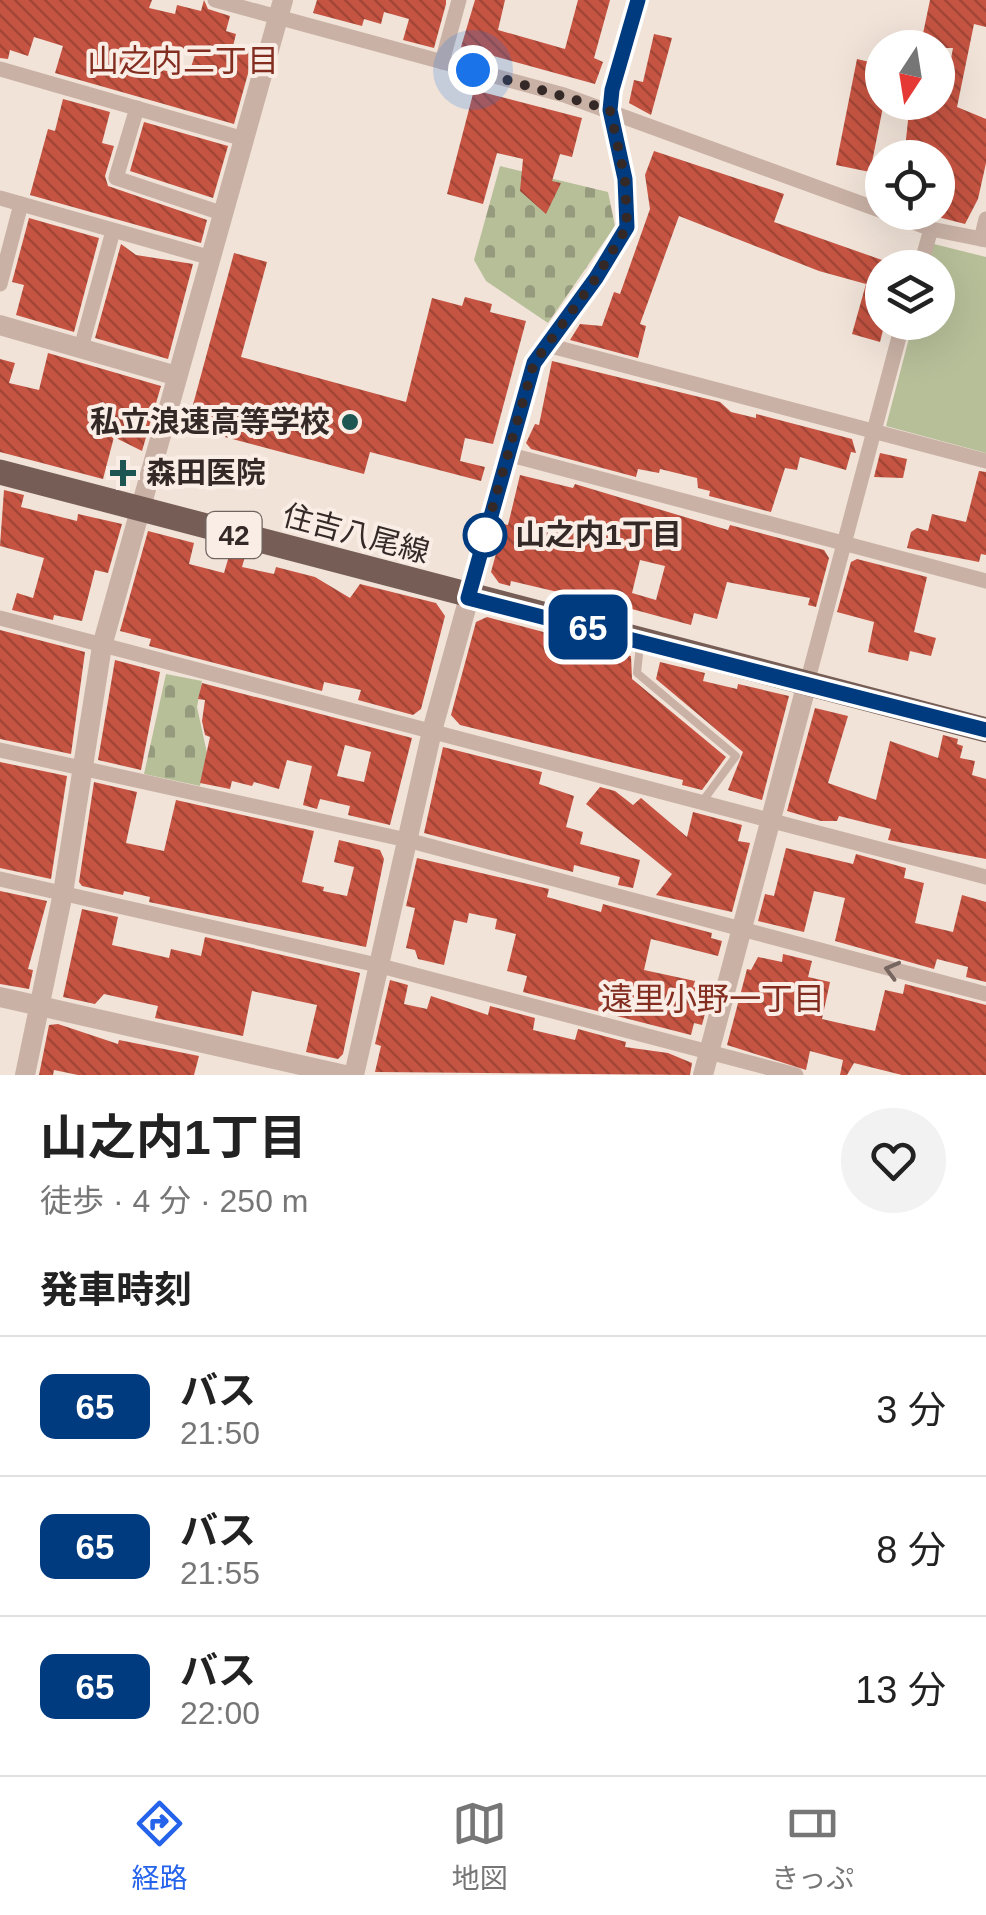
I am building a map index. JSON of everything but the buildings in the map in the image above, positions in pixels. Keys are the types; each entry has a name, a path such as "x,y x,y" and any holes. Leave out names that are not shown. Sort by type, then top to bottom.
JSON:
{"main road":[{"name":"住吉八尾線","path":"0,474 986,730"}],"street":[{"path":"215,0 280,9 442,62 610,110 865,205"},
{"path":"442,62 459,0"},
{"path":"354,1075 432,731 534,363 627,227 625,179 610,110 638,0"},
{"path":"25,1075 63,893 102,646 280,9"},
{"path":"0,68 244,140"},
{"path":"137,108 116,178 221,213"},
{"path":"0,198 208,258"},
{"path":"0,284 22,204"},
{"path":"936,230 983,240 986,219"},
{"path":"82,348 113,230"},
{"path":"0,325 176,376"},
{"path":"703,1075 870,432 898,340"},
{"path":"547,345 986,462"},
{"path":"507,454 986,581"},
{"path":"0,618 986,877"},
{"path":"0,750 406,840 986,994"},
{"path":"0,878 377,964 796,1075"},
{"path":"0,997 345,1075"}],"lane":[{"path":"641,640 637,673 736,756 702,802"}],"green space":[{"path":"500,166 608,192 615,226 548,323 486,281 474,260"},
{"path":"934,244 986,257 986,453 886,426 909,340 955,340 955,250 932,250"},
{"path":"166,674 202,681 197,707 207,753 200,786 144,774"}],"bus line":[{"name":"65","path":"638,0 610,110 625,179 627,227 621,242 534,363 468,598 986,730"}],"place":[{"name":"私立浪速高等学校","path":"350,422"},
{"name":"森田医院","path":"123,473"},
{"name":"山之内1丁目","path":"485,535"}],"district":[{"name":"山之内二丁目","path":"183,61"},
{"name":"遠里小野一丁目","path":"713,999"}],"route":[{"path":"473,70 610,110 625,179 627,227 621,242 534,363 481,548 485,535"}]}
